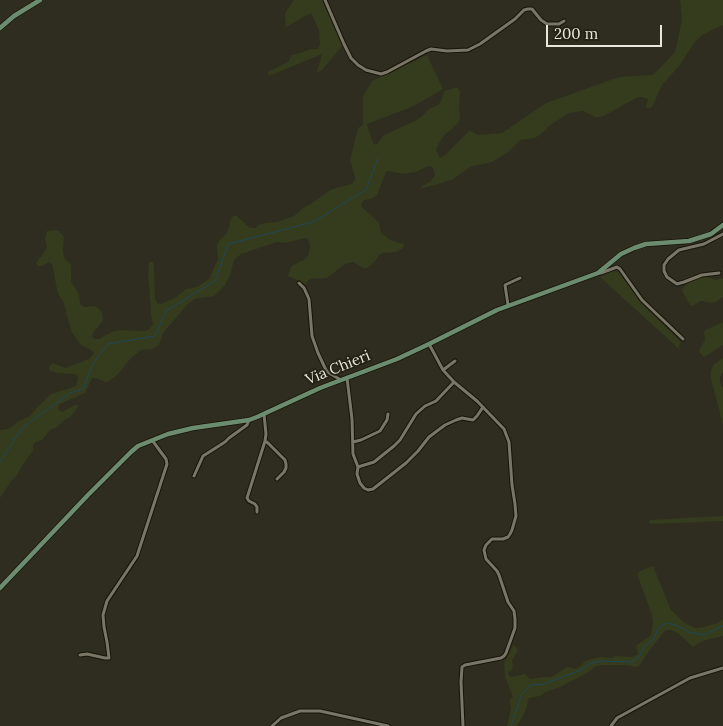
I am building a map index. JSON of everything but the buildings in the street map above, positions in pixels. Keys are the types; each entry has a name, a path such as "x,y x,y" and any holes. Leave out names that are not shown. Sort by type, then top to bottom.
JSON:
{"street":[{"path":"0,28 14,16 40,0"},
{"path":"325,0 352,58 358,66 380,74 432,49 447,51 468,50 480,44 528,8 532,9 547,24 558,24 564,21"},
{"name":"Via Chieri","path":"0,588 138,446 168,434 193,428 249,420 388,362 497,310 598,273 621,254 634,248 646,244 689,241 714,232 723,226"},
{"path":"719,273 702,275 677,284 667,276 664,271 664,265 679,250 704,244 723,234"},
{"path":"598,273 617,267 620,269 642,300 682,339"},
{"path":"508,306 504,287 520,278"},
{"path":"299,284 304,288 309,299 312,336 326,370 328,373 344,379 352,419 354,454 358,467 357,474 364,488 368,490 373,489 406,462 432,434 445,425 462,418 473,420 483,407"},
{"path":"428,344 443,370 504,429 509,442 516,510 512,530 508,537 492,539 486,545 484,554 499,575 508,602 514,611 513,634 506,653 501,658 462,667 463,726"},
{"path":"443,370 455,361"},
{"path":"358,467 374,462 394,446 400,440 416,414 425,406 436,401 454,382"},
{"path":"257,512 255,504 247,498 265,441 264,414"},
{"path":"353,442 380,431 387,420 388,414"},
{"path":"194,476 203,456 247,426 249,420"},
{"path":"80,655 87,654 109,658 104,627 107,601 137,556 167,464 166,459 152,440"},
{"path":"265,441 285,460 286,468 277,478"},
{"path":"611,726 617,718 690,678 723,668"},
{"path":"272,726 281,718 300,711 320,711 388,726"}],"green space":[{"path":"294,0 323,0 343,45 321,71 317,72 322,54 269,76 268,72 288,62 292,55 318,49 320,44 319,30 311,13 286,27 285,14"},
{"path":"680,0 723,0 723,25 702,35 694,43 680,65 662,85 651,108 646,108 648,99 642,97 636,98 600,117 595,117 583,111 569,113 535,138 520,140 508,152 492,162 470,167 452,180 420,189 430,182 435,175 433,168 430,166 416,172 402,174 386,172 377,195 371,199 364,200 361,204 379,223 381,233 390,240 404,244 403,248 397,252 379,255 367,268 363,268 353,262 345,264 327,278 311,279 306,284 288,276 292,266 308,256 310,246 308,239 305,238 285,243 277,242 241,254 234,260 225,285 214,296 195,299 189,303 163,333 159,345 153,349 141,350 109,381 105,382 92,378 85,393 60,404 58,407 62,412 75,405 79,406 70,417 50,430 42,440 34,443 33,451 0,498 0,430 8,429 30,416 51,394 76,386 77,375 50,371 49,367 51,364 54,363 65,368 89,359 94,353 81,345 72,333 63,301 58,294 52,264 49,262 38,266 36,263 47,248 45,238 47,231 59,231 64,237 64,258 71,265 71,281 79,294 82,306 97,307 102,312 103,321 92,337 99,339 119,330 148,330 153,324 148,274 149,262 153,262 154,266 155,299 157,303 161,304 175,298 186,289 197,287 209,279 218,259 217,245 227,233 233,216 237,216 249,227 256,228 258,225 277,222 294,216 330,190 354,182 355,178 350,160 358,128 363,125 363,96 372,81 427,55 443,89 414,106 367,124 373,143 376,145 384,135 415,121 429,109 438,105 444,91 458,88 460,91 460,119 439,143 436,150 440,158 470,130 477,135 502,133 546,103 619,77 653,75 675,52 682,20"},
{"path":"612,271 621,273 641,303 681,342 680,350 600,277"},
{"path":"699,277 716,280 723,278 723,297 714,303 700,301 693,306 690,305 682,289"},
{"path":"723,322 723,345 704,357 699,350 705,340 705,330"},
{"path":"723,358 723,372 720,381 723,388 723,425 711,379 711,371 713,365"},
{"path":"723,516 723,521 649,523 650,520"},
{"path":"653,566 671,610 685,623 695,628 718,623 723,619 723,636 702,641 693,647 678,633 668,630 664,632 639,666 596,666 587,673 560,687 540,696 529,698 525,712 517,726 507,726 511,708 510,699 513,697 505,676 504,663 513,645 518,651 512,660 513,668 508,673 509,676 525,674 530,679 552,677 565,668 576,669 585,661 600,657 632,657 638,654 636,646 651,635 653,624 652,615 637,574"}],"waterway":[{"path":"0,462 22,428 70,393 83,389 93,364 108,344 155,336 166,311 215,281 228,244 313,222 366,190 378,158"},
{"path":"511,726 522,694 531,685 544,684 600,661 631,662 640,656 644,647 654,639 658,628 667,623 676,625 689,632 704,635 723,626"}]}
